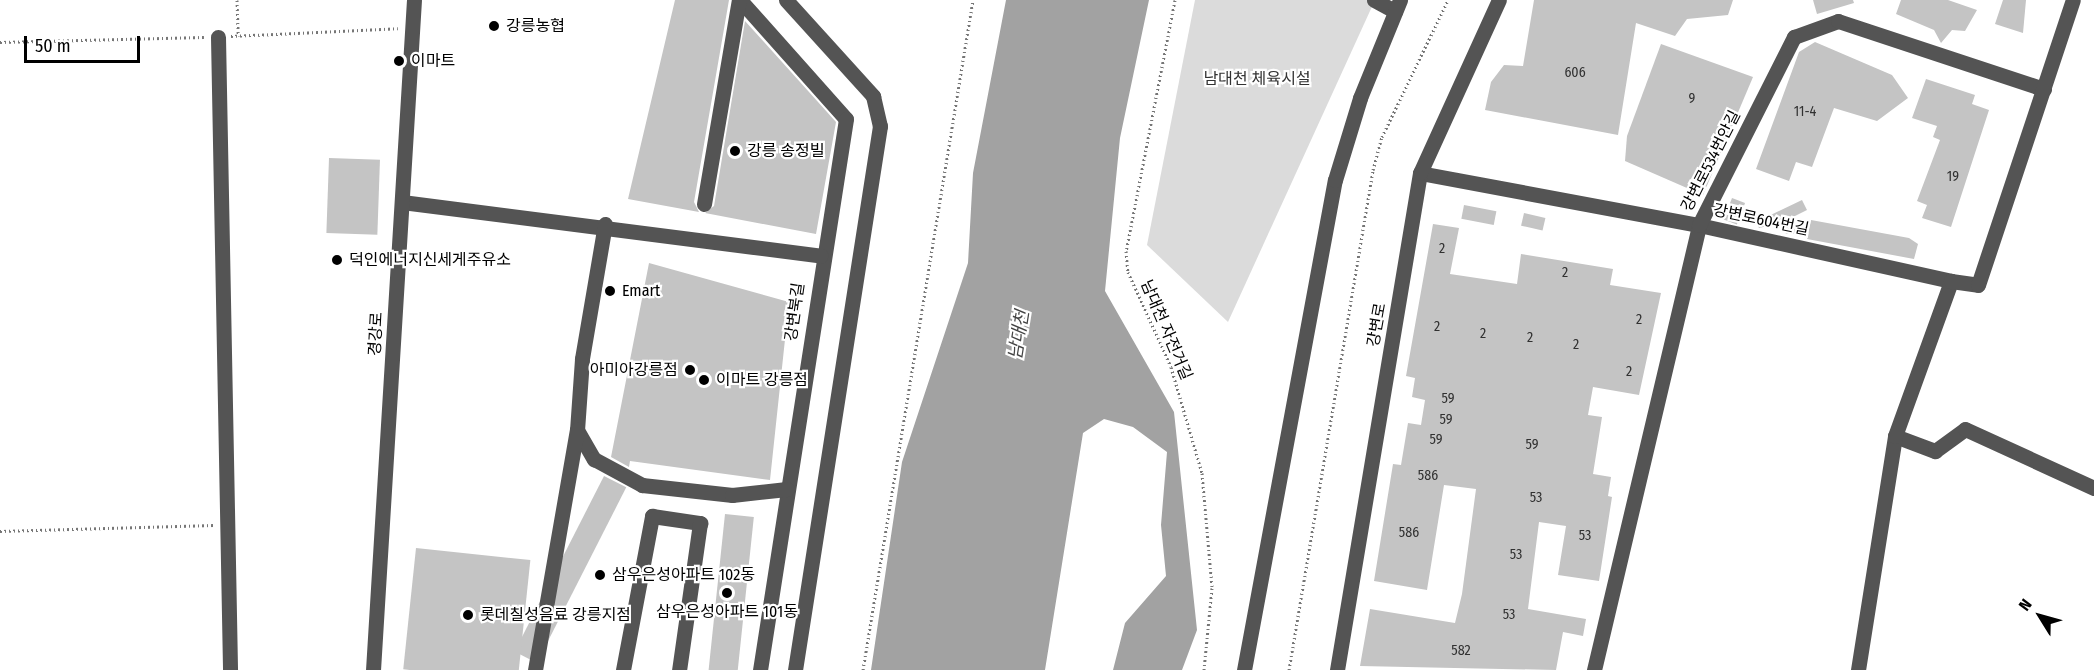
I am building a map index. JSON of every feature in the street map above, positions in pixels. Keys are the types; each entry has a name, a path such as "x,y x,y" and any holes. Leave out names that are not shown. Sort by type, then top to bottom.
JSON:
{"street":[{"name":"경강로","path":"373,670 414,0"},
{"path":"704,204 739,0"},
{"name":"강변북길","path":"739,0 845,112 821,256 760,670"},
{"path":"786,0 873,96 880,126 795,670"},
{"path":"1244,670 1335,180 1398,6 1374,0"},
{"name":"강변로","path":"1337,670 1420,174 1498,0"},
{"path":"2044,89 2073,0"},
{"name":"강변로534번안길","path":"1594,670 1699,225 1794,37 1838,21 2044,89"},
{"path":"218,37 230,670"},
{"name":"강변로604번길","path":"1420,174 1699,225 1978,285 2044,89"},
{"path":"402,202 605,224 821,256"},
{"path":"535,670 577,430 582,359 605,224"},
{"path":"1858,670 1895,436 1951,281"},
{"path":"1895,436 1935,451 1965,429 2094,488"},
{"path":"577,430 594,459 642,485 732,495 787,489"},
{"path":"622,670 652,516 700,524 678,670"}],"path":[{"path":"237,0 238,36"},
{"path":"863,670 973,0"},
{"name":"남대천 자전거길","path":"1175,0 1126,251 1128,272 1175,378 1202,473 1212,588 1204,670"},
{"path":"1289,670 1373,170 1382,137 1448,0"},
{"path":"0,531 229,525"}],"green space":[{"name":"남대천 체육시설","path":"1195,0 1375,0 1228,322 1147,245"}],"water":[{"name":"남대천","path":"1006,0 1149,0 1120,138 1105,291 1174,412 1197,630 1182,670 1113,670 1125,623 1166,576 1161,525 1167,452 1133,427 1104,419 1083,433 1045,670 871,670 902,462 968,263 973,173"}],"building":[{"path":"675,0 729,0 694,202 699,212 628,199"},
{"path":"1534,0 1733,0 1728,15 1687,19 1675,36 1636,23 1618,135 1485,110 1491,82 1504,65 1523,66"},
{"path":"1813,0 1853,0 1854,3 1817,14"},
{"path":"1901,0 1948,0 1977,10 1965,31 1952,30 1941,43 1934,30 1896,14"},
{"path":"2003,0 2026,0 2023,33 1995,24"},
{"path":"745,21 836,122 816,234 705,213 714,206"},
{"path":"1815,42 1892,75 1908,98 1877,121 1834,108 1812,167 1796,162 1789,181 1756,169 1799,52"},
{"path":"1661,44 1753,77 1703,195 1625,161 1627,136"},
{"path":"1926,79 1975,95 1972,104 1989,110 1951,227 1922,218 1927,205 1917,201 1940,140 1933,137 1937,126 1912,118"},
{"path":"329,158 380,160 377,235 326,233"},
{"path":"1732,198 1745,203 1737,224 1724,219"},
{"path":"1802,200 1807,210 1791,218 1799,234 1786,234 1781,223 1759,228 1756,222"},
{"path":"1464,205 1496,211 1494,225 1461,219"},
{"path":"1524,213 1545,218 1543,231 1521,226"},
{"path":"1811,220 1909,238 1918,244 1914,259 1807,239"},
{"path":"1433,224 1459,228 1450,274 1517,284 1521,254 1613,269 1610,285 1661,293 1639,395 1593,387 1588,415 1602,417 1593,474 1611,477 1608,496 1612,497 1599,581 1558,575 1566,526 1539,522 1528,609 1586,619 1583,636 1563,632 1556,670 1360,666 1370,609 1455,623 1462,594 1476,489 1444,485 1427,590 1374,581 1393,464 1401,465 1408,423 1421,425 1425,400 1412,397 1415,378 1406,376"},
{"name":"이마트 강릉점","path":"649,263 789,302 770,480 630,461 629,467 611,457"},
{"path":"604,476 626,487 537,663 515,652"},
{"name":"삼우은성아파트 101동","path":"725,514 754,517 738,670 709,670"},
{"name":"롯데칠성음료 강릉지점","path":"416,548 530,560 519,670 403,669"}],"place":[{"name":"강릉농협","path":"494,26"},
{"name":"이마트","path":"399,61"},
{"name":"강릉 송정빌","path":"735,151"},
{"name":"덕인에너지신세게주유소","path":"337,260"},
{"name":"Emart","path":"610,291"},
{"name":"아미아강릉점","path":"690,370"},
{"name":"이마트 강릉점","path":"704,380"},
{"name":"삼우은성아파트 102동","path":"600,575"},
{"name":"삼우은성아파트 101동","path":"727,593"},
{"name":"롯데칠성음료 강릉지점","path":"468,615"}]}
